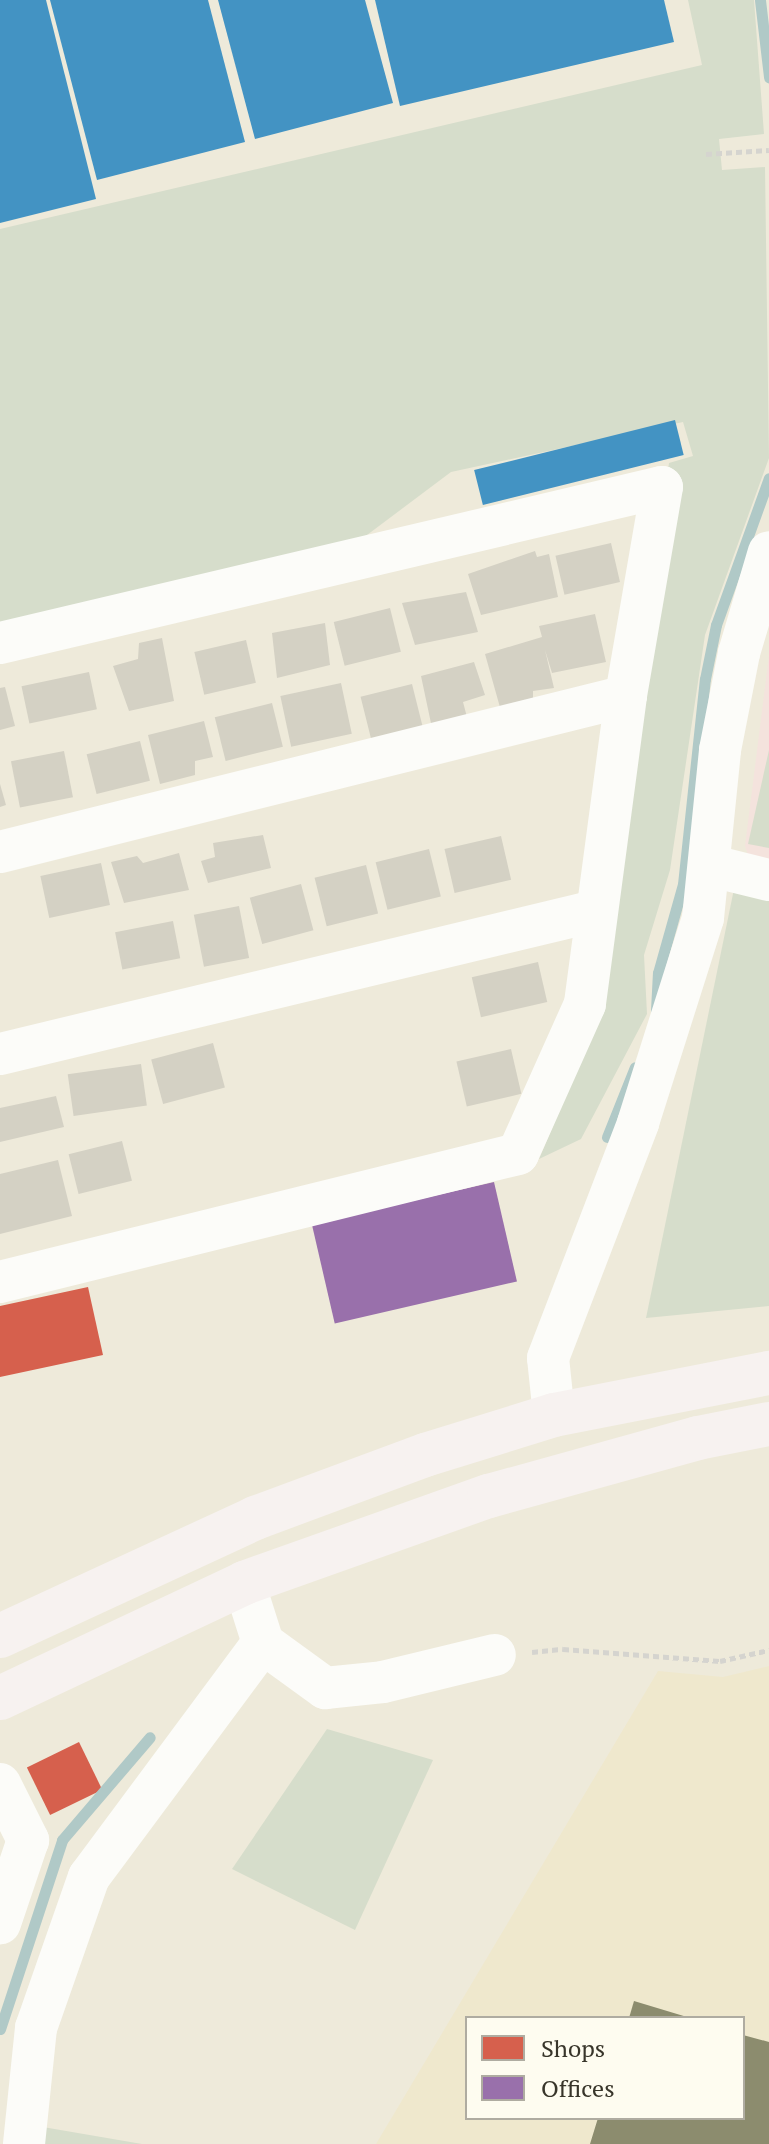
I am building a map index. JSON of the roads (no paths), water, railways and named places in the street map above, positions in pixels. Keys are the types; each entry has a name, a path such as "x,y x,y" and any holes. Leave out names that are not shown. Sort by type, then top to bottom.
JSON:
{"main road":[{"path":"0,1636 255,1518 554,1415 769,1373"},
{"path":"0,1698 244,1583 489,1496 698,1438 769,1424"}],"street":[{"path":"0,643 662,487 626,696 585,1004 518,1154 0,1282"},
{"path":"554,1415 548,1358 638,1123 703,918 712,866 720,750 739,653 769,552"},
{"path":"0,852 626,696"},
{"path":"712,866 769,880"},
{"path":"0,1054 595,911"},
{"path":"244,1583 263,1643 325,1688 383,1682 495,1655"},
{"path":"24,2144 36,2028 89,1877 263,1643"},
{"path":"0,1784 28,1840 0,1923"}],"waterway":[{"path":"760,0 769,77"},
{"path":"656,1010 658,973 683,884 705,679 716,625 769,478"},
{"path":"607,1137 635,1067"},
{"path":"0,2029 62,1840 150,1737"}]}
